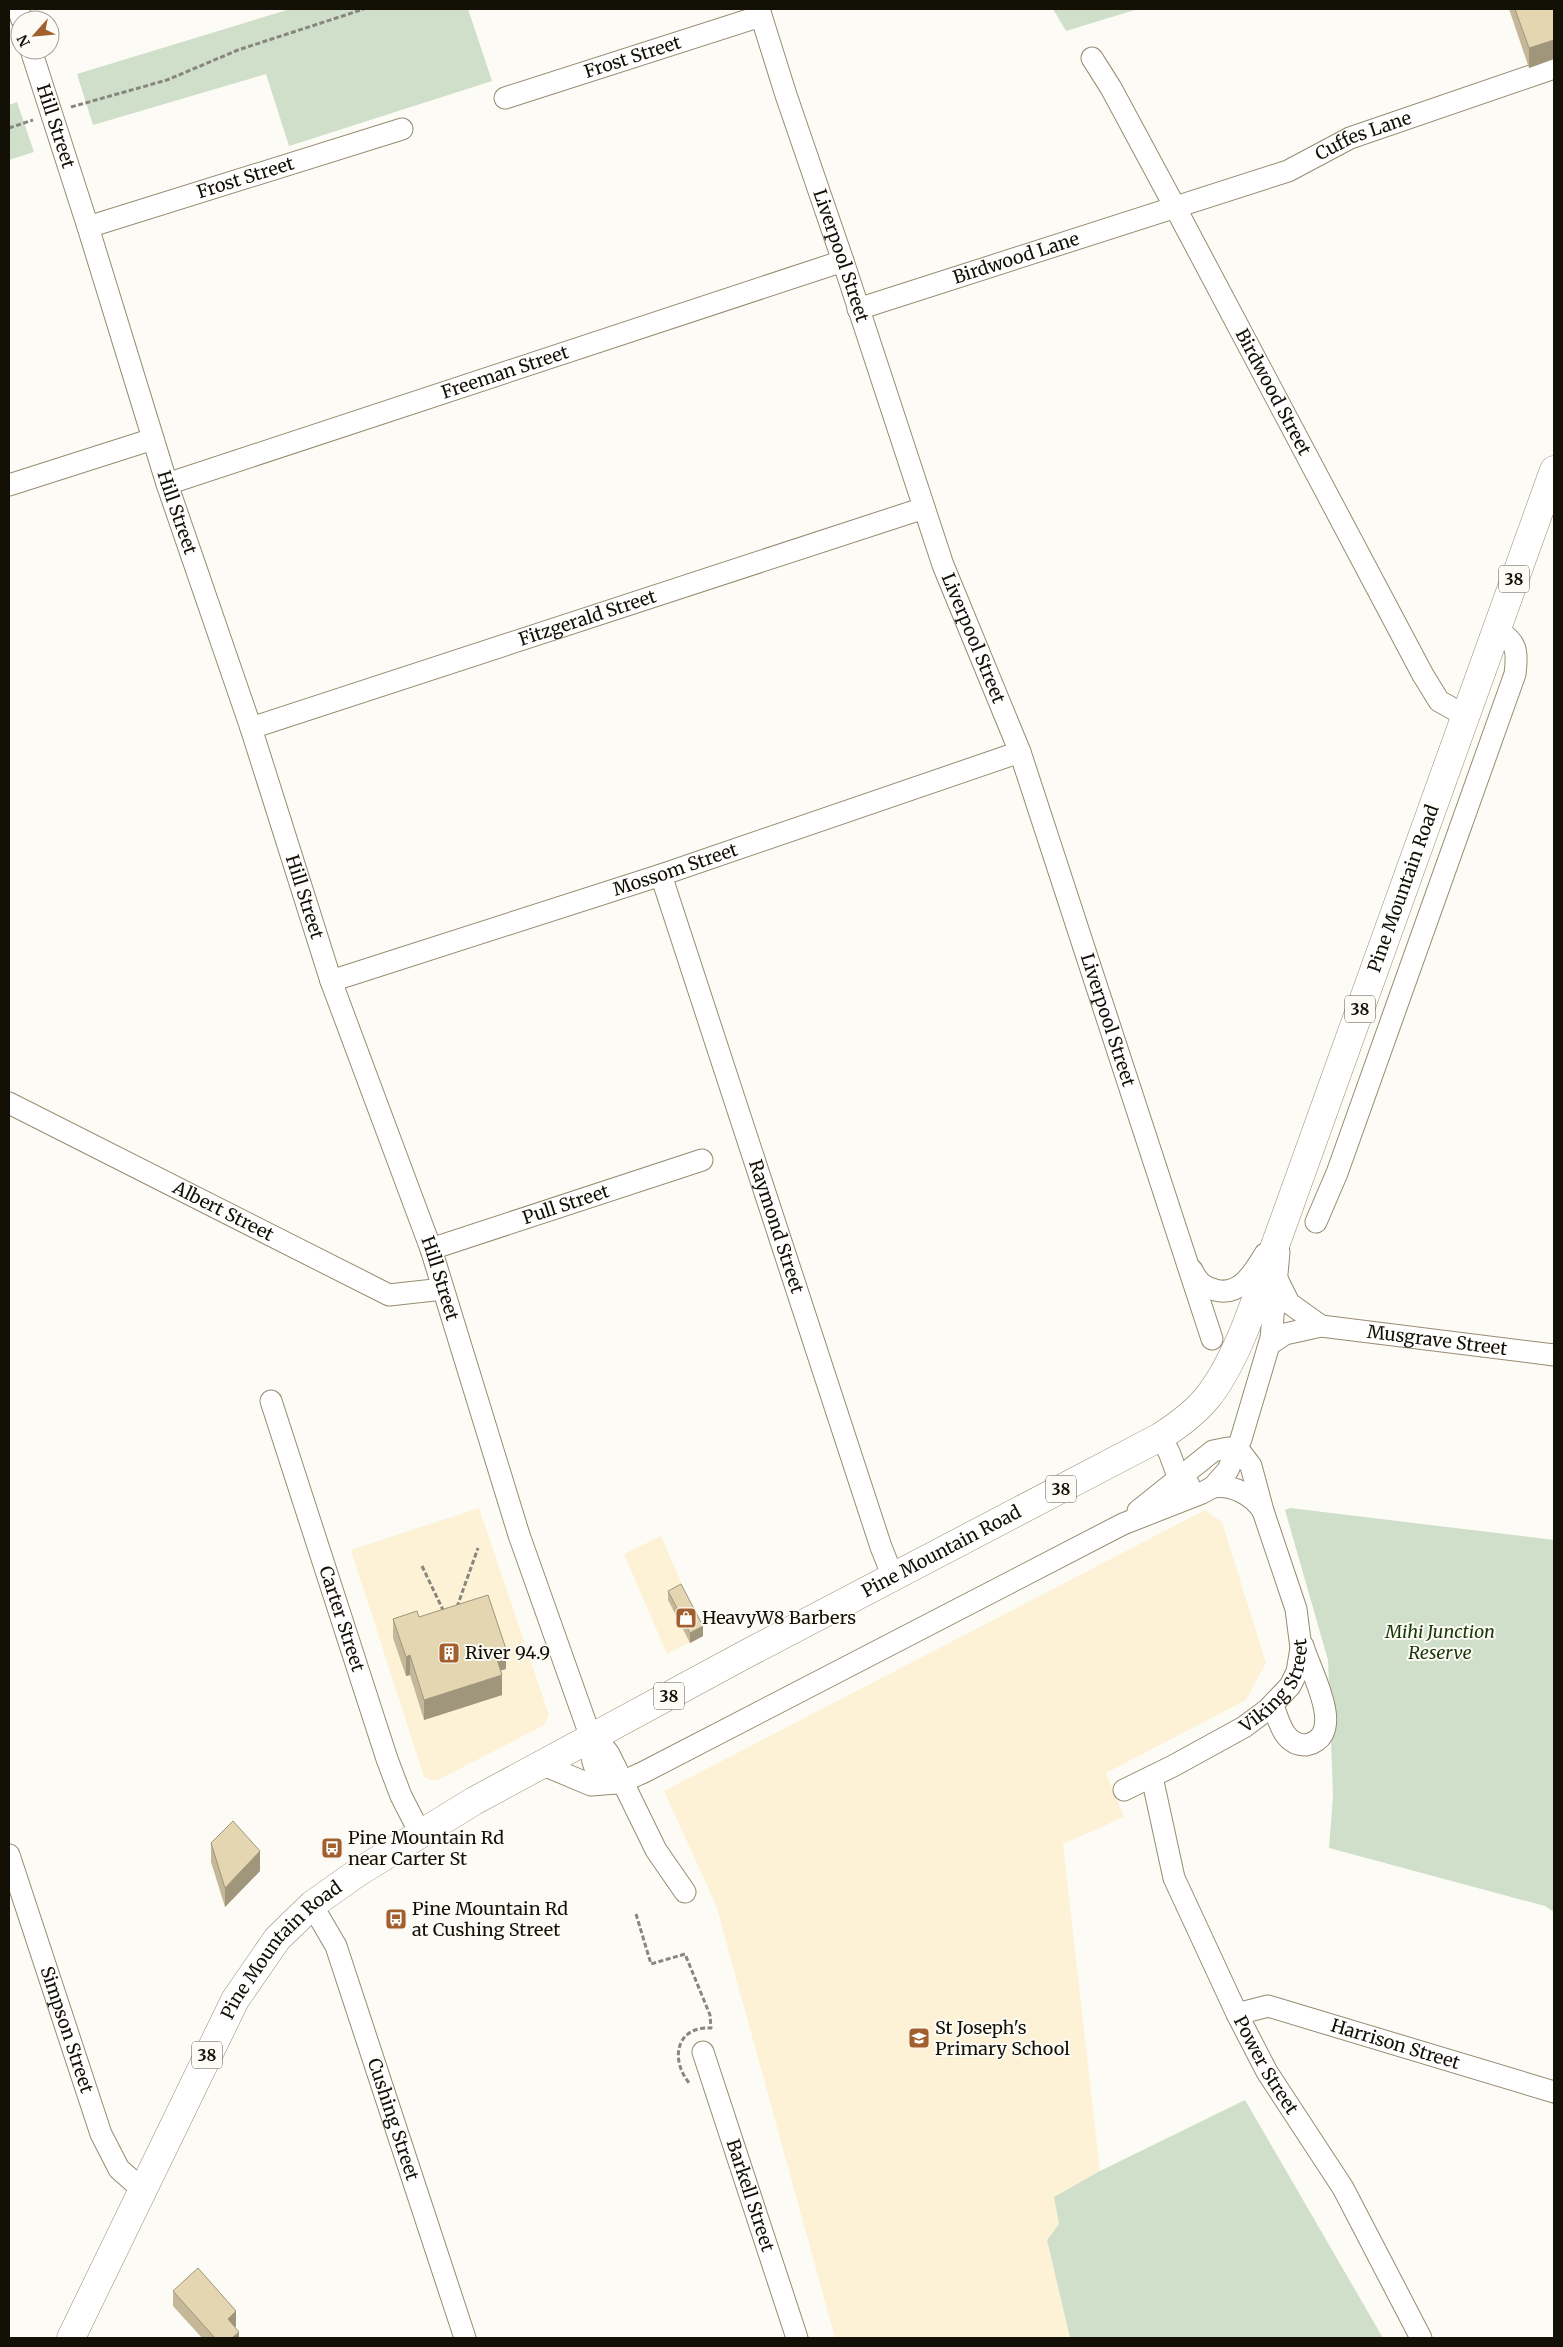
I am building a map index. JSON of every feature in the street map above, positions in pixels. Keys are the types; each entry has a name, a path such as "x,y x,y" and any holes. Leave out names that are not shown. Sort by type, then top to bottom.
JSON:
{"main road":[{"name":"Pine Mountain Road","path":"71,2338 144,2191 235,2000 277,1939 312,1905 420,1832 541,1764 1160,1437 1178,1425 1201,1405 1220,1378 1248,1319 1554,470"}],"street":[{"name":"Frost Street","path":"505,98 760,13"},
{"name":"Liverpool Street","path":"760,13 943,565 1020,752 1212,1339"},
{"name":"Birdwood Street","path":"1092,58 1111,88 1423,676 1439,701 1464,716"},
{"name":"Hill Street","path":"34,60 167,484 251,728 331,981 431,1249 519,1534 591,1738"},
{"name":"Cuffes Lane","path":"1175,208 1288,171 1350,138 1554,68"},
{"name":"Frost Street","path":"88,227 402,129"},
{"name":"Birdwood Lane","path":"858,309 1175,208"},
{"name":"Freeman Street","path":"167,484 843,262"},
{"path":"9,485 153,439"},
{"name":"Fitzgerald Street","path":"251,728 924,508"},
{"name":"Pine Mountain Road","path":"1316,1222 1337,1172 1515,674 1516,647 1507,636 1496,629"},
{"name":"Mossom Street","path":"331,981 661,874 1020,752"},
{"name":"Raymond Street","path":"661,874 758,1175 881,1547 893,1577"},
{"name":"Albert Street","path":"9,1103 389,1295 443,1289"},
{"name":"Pull Street","path":"431,1249 702,1160"},
{"name":"Liverpool Street","path":"1190,1268 1199,1282 1210,1289 1225,1292 1235,1289 1250,1277 1280,1232"},
{"name":"Pine Mountain Road","path":"1208,1490 1228,1470 1237,1451 1270,1344 1278,1279 1280,1232"},
{"name":"Musgrave Street","path":"1278,1279 1289,1303 1321,1326"},
{"name":"Musgrave Street","path":"1270,1344 1285,1334 1321,1326 1554,1355"},
{"name":"Carter Street","path":"271,1400 387,1759 401,1796 420,1832"},
{"path":"1160,1437 1169,1452 1180,1479 1208,1490"},
{"path":"1123,1524 1216,1450 1228,1448 1237,1451"},
{"name":"Viking Street","path":"1124,1790 1244,1727 1273,1705 1284,1694 1294,1679 1301,1656 1302,1641 1296,1609 1263,1511 1250,1463 1237,1451"},
{"name":"Viking Street","path":"1208,1490 1221,1486 1235,1489 1251,1498 1263,1511"},
{"path":"541,1764 591,1785 621,1781 652,1768 1123,1524 1208,1490"},
{"path":"1273,1705 1281,1728 1290,1740 1306,1745 1321,1737 1325,1725 1323,1696 1307,1659 1302,1641"},
{"path":"591,1738 590,1755 593,1765 601,1776 608,1781 621,1781"},
{"name":"Power Street","path":"1152,1776 1174,1878 1237,2014 1267,2072 1343,2188 1421,2338"},
{"path":"621,1781 656,1850 685,1892"},
{"name":"Simpson Street","path":"9,1855 101,2134 119,2169 144,2191"},
{"name":"Cushing Street","path":"312,1905 337,1951 465,2338"},
{"name":"Harrison Street","path":"1237,2014 1268,2006 1554,2092"},
{"name":"Barkell Street","path":"703,2052 797,2338"}],"path":[{"path":"68,108 167,80 238,50 364,9"},
{"path":"9,128 40,117"},
{"path":"456,1609 478,1548"},
{"path":"422,1566 447,1619"},
{"path":"636,1914 651,1964 685,1954 710,2015"}],"shaded area":[{"path":"479,1508 549,1715 544,1725 438,1780 431,1780 424,1777 351,1550"},
{"name":"St Joseph's Primary School","path":"1205,1510 1222,1522 1266,1663 1246,1700 1106,1773 1124,1817 1063,1844 1100,2171 1054,2197 1059,2224 1047,2240 1070,2338 835,2338 716,1905 664,1791"},
{"path":"661,1536 704,1635 667,1654 624,1554"}],"green space":[{"path":"290,9 468,9 492,81 289,146 266,74 93,125 77,74"},
{"path":"1053,9 1138,9 1066,31"},
{"path":"17,102 34,152 9,160 9,105"},
{"name":"Mihi Junction Reserve","path":"1290,1508 1554,1540 1554,1912 1545,1906 1329,1848 1333,1796 1328,1660 1285,1510"},
{"path":"1245,2100 1383,2338 1070,2338 1047,2240 1059,2224 1054,2197 1100,2171"}],"building":[{"path":"1515,9 1554,9 1554,40 1529,48"},
{"path":"681,1584 703,1626 690,1633 668,1591"},
{"name":"River 94.9","path":"488,1595 506,1649 495,1653 502,1675 424,1700 410,1655 406,1657 393,1619 417,1611 419,1617"},
{"path":"233,1821 260,1851 225,1888 211,1843"},
{"path":"198,2268 236,2311 228,2319 239,2332 232,2338 215,2338 173,2291"}],"place":[{"name":"HeavyW8 Barbers","path":"686,1618"},
{"name":"River 94.9","path":"449,1653"},
{"name":"Pine Mountain Rd near Carter St","path":"332,1848"},
{"name":"Pine Mountain Rd at Cushing Street","path":"396,1919"},
{"name":"St Joseph's Primary School","path":"919,2038"}]}
